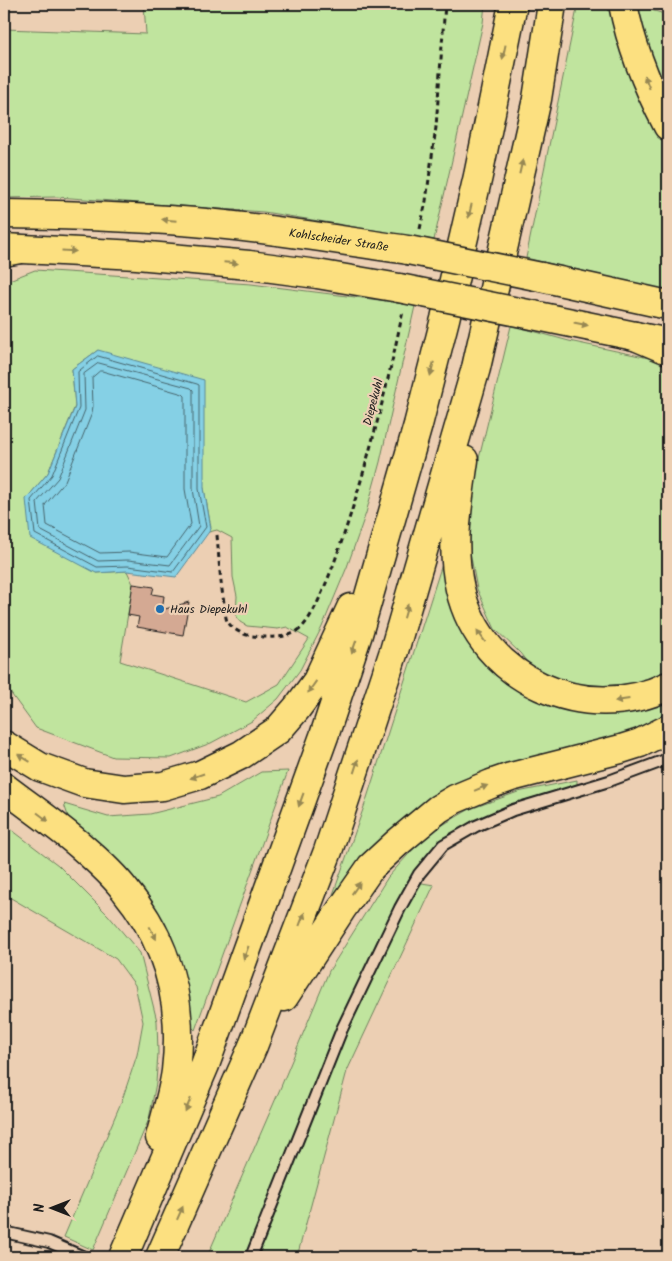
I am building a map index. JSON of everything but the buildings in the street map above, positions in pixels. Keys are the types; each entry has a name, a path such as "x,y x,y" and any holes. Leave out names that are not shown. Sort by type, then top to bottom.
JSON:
{"main road":[{"path":"128,1246 206,1065 321,745 355,644 418,424 445,319 478,176 513,4"},
{"path":"160,1257 253,1046 328,851 394,651 476,368 537,99 552,4"},
{"path":"623,4 633,45 668,126"},
{"name":"Kohlscheider Straße","path":"4,214 152,218 303,235 413,243 541,277 668,305"},
{"path":"9,250 137,255 250,265 317,274 401,297 533,314 668,342"},
{"path":"635,336 668,350"},
{"path":"476,368 455,541 456,567 460,590 473,625 498,657 517,674 534,684 565,696 577,699 611,701 648,694 668,686"},
{"path":"4,745 40,767 75,780 124,789 163,786 200,775 241,755 278,730 317,681 387,532"},
{"path":"253,1046 371,867 438,809 491,784 511,777 621,749 640,743 668,730"},
{"path":"4,787 82,847 116,879 140,910 166,961 174,991 177,1018 176,1072 168,1108 128,1246"}],"lane":[{"path":"251,1257 342,1029 400,908 419,874 443,845 476,826 513,810 609,781 668,759"},
{"path":"4,1232 49,1242 84,1257"}],"path":[{"path":"413,243 426,201 436,127 444,4"},
{"name":"Diepekuhl","path":"217,535 226,620 233,628 250,636 279,637 300,629 323,591 348,522 390,373 401,297"}],"green space":[{"path":"144,4 485,4 483,23 434,240 264,212 57,197 4,198 4,29 146,34"},
{"path":"578,4 611,4 641,102 668,144 668,291 526,258"},
{"path":"633,4 651,4 651,10 668,15 668,97 644,44"},
{"path":"35,270 251,284 415,306 380,462 366,513 347,567 322,627 300,670 278,699 252,721 211,743 171,758 113,757 36,728 4,684 4,282","holes":["98,350 204,488 211,528 209,532 217,530 232,538 233,577 237,596 236,615 240,622 247,626 278,629 287,627 309,639 279,684 246,702 120,661 133,584 127,571 96,573 26,499 48,473 75,406 72,369"]},
{"path":"511,326 569,341 668,362 668,672 657,679 613,689 570,685 534,671 520,653 495,629 477,589 470,552 470,514 475,475"},
{"path":"443,561 502,674 668,698 668,717 611,742 501,770 330,903 366,801"},
{"path":"288,771 195,1030 189,1024 187,1004 70,822 64,804 108,817 150,814 218,797 261,772"},
{"path":"577,780 577,785 521,801 480,819 438,844 410,881 434,885 347,1071 297,1257 207,1257 329,971 388,877 427,834 470,809 518,792"},
{"path":"4,824 58,865 108,915 140,953 157,1021 158,1053 156,1083 149,1119 93,1250 64,1237 122,1100 137,1055 143,1022 135,985 116,959 4,894"}],"water":[{"path":"98,350 204,380 204,488 211,529 176,577 127,571 96,573 30,538 26,499 48,473 75,407 72,369"}],"place":[{"name":"Haus Diepekuhl","path":"160,609"}]}
